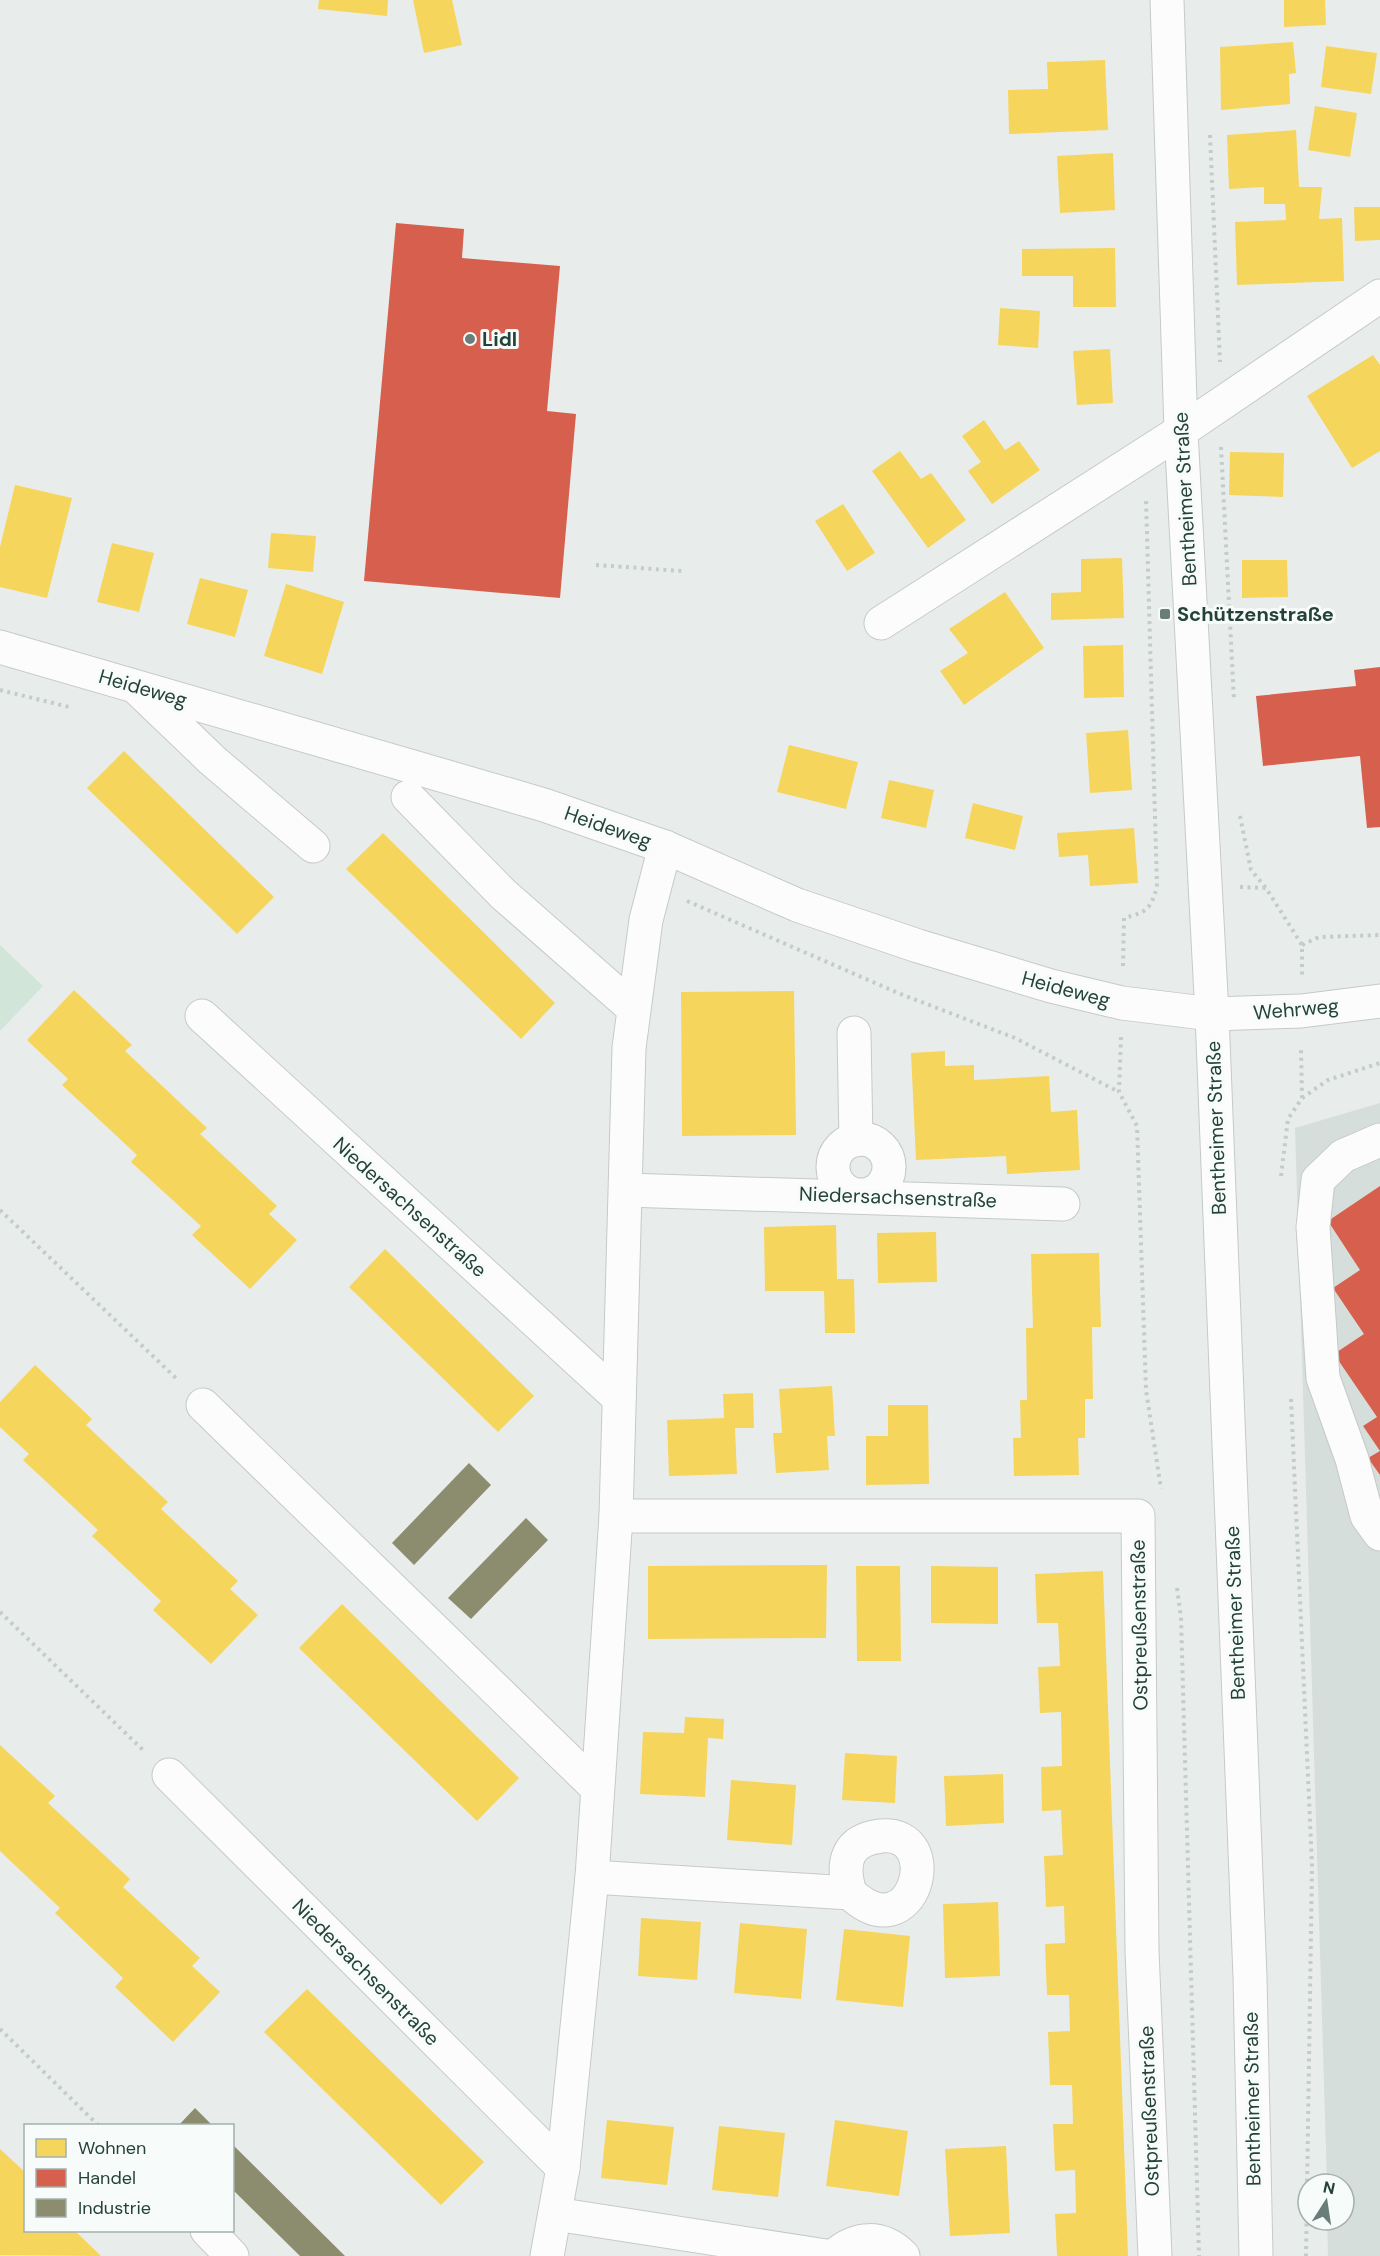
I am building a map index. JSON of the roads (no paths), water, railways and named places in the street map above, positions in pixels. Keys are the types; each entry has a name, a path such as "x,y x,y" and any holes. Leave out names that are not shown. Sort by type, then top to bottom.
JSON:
{"street":[{"name":"Bentheimer Straße","path":"1167,0 1181,431 1212,1014 1250,1977 1256,2256"},
{"path":"881,623 1181,431 1380,296"},
{"name":"Heideweg","path":"0,647 482,787 665,847 797,905 1040,983 1122,1003 1212,1014"},
{"path":"134,686 212,760 313,846"},
{"path":"408,797 503,894 633,1008"},
{"path":"547,2256 563,2168 592,1877 596,1787 616,1515 629,1048 646,920 665,847"},
{"name":"Wehrweg","path":"1212,1014 1301,1011 1380,1001"},
{"name":"Niedersachsenstraße","path":"202,1016 619,1398"},
{"path":"854,1033 856,1140 865,1140 881,1148 889,1165 888,1174 878,1190 861,1195"},
{"path":"1380,1140 1343,1156 1318,1180 1313,1227 1323,1378 1352,1459 1367,1516 1380,1534"},
{"name":"Niedersachsenstraße","path":"626,1190 861,1195 1063,1204"},
{"path":"203,1405 596,1787"},
{"name":"Ostpreußenstraße","path":"616,1515 1138,1516 1142,1951 1155,2256"},
{"name":"Niedersachsenstraße","path":"169,1775 563,2168"},
{"path":"592,1877 850,1893"},
{"path":"555,2214 826,2256"},
{"path":"209,2232 232,2256"},
{"path":"834,2256 845,2246 871,2239 891,2244 903,2256"}],"place":[{"name":"Lidl","path":"470,339"},
{"name":"Schützenstraße","path":"1165,614"}]}
